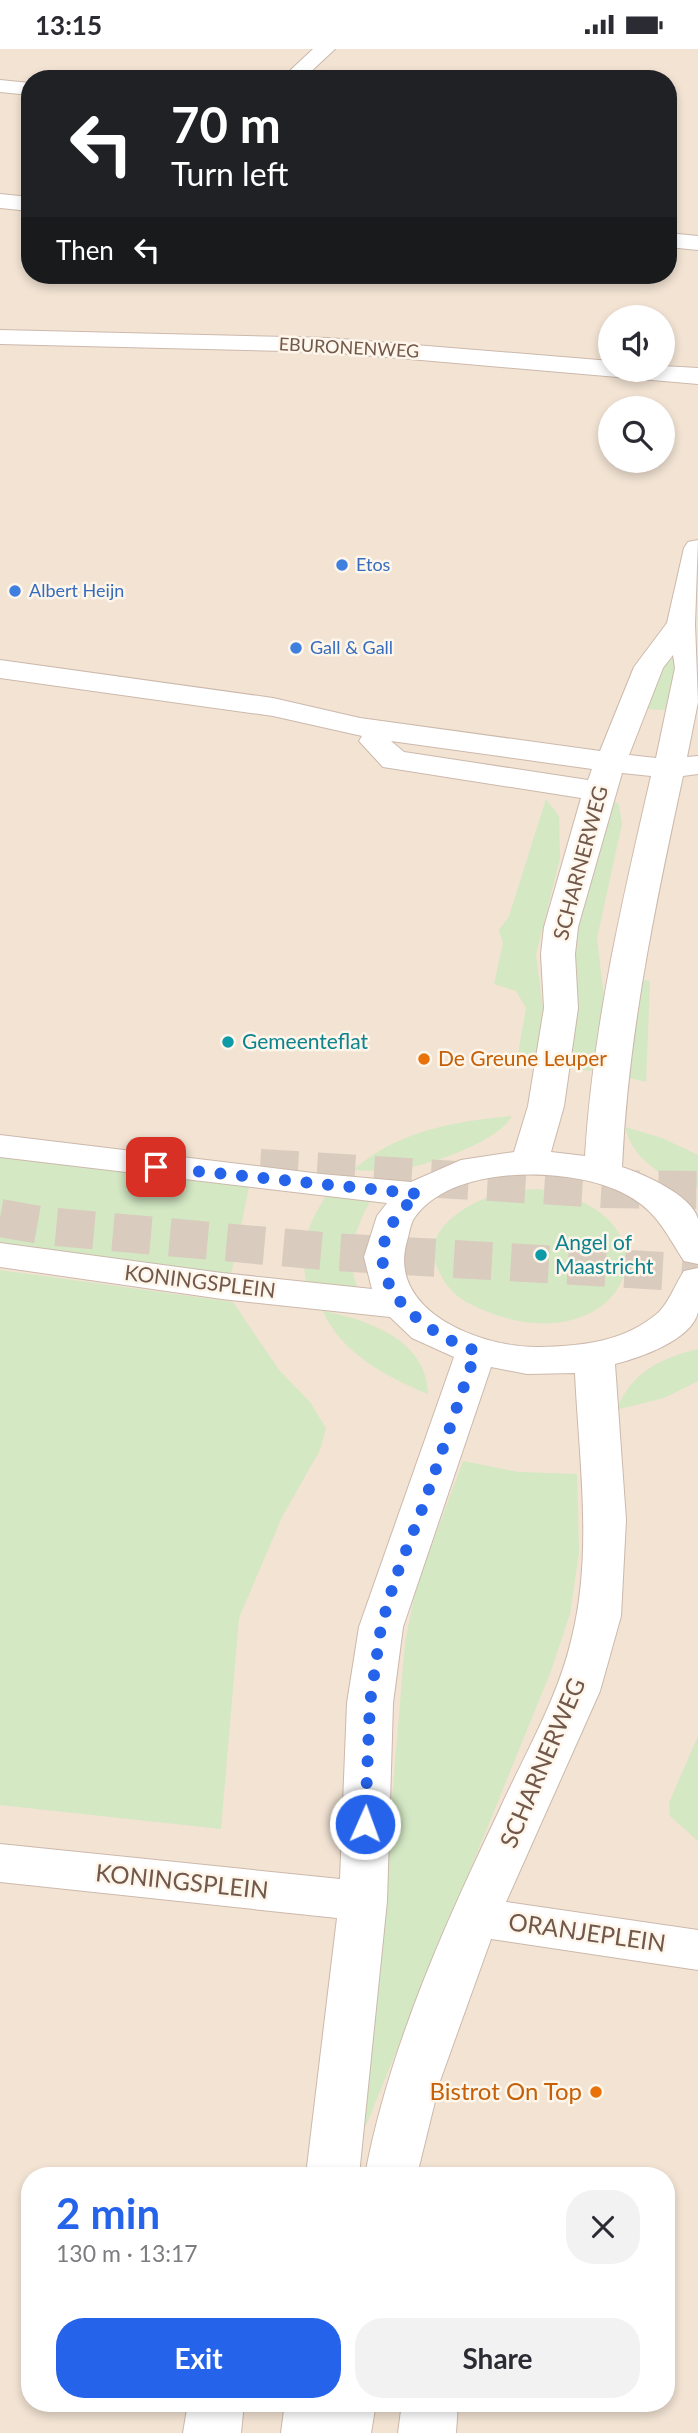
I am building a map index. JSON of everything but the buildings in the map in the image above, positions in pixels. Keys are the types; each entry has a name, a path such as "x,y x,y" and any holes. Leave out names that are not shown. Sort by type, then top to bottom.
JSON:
{"street":[{"path":"302,70 325,49"},
{"path":"0,86 21,88"},
{"path":"0,201 21,203"},
{"path":"677,241 698,243"},
{"name":"EBURONENWEG","path":"0,337 329,345 698,376"},
{"name":"SCHARNERWEG","path":"530,1161 546,1106 561,1008 558,954 561,927 604,776 649,667 681,624 698,548"},
{"name":"SCHARNERWEG","path":"603,1171 604,1112 630,935 683,767 690,668 681,624"},
{"path":"0,669 273,707 360,727 394,759 604,776 683,767"},
{"path":"0,1146 276,1181 419,1194"},
{"path":"698,1252 686,1225 686,1210 643,1187 603,1171 579,1165 530,1161 504,1162 457,1173 419,1194 395,1218 383,1246 385,1276 401,1305 425,1327 476,1351 523,1361 595,1358 685,1324 685,1308 698,1280"},
{"name":"KONINGSPLEIN","path":"0,1255 222,1286 401,1305"},
{"path":"328,2167 363,1901 370,1703 381,1627 395,1579 424,1504 476,1351"},
{"name":"SCHARNERWEG","path":"396,2167 412,2085 475,1917 575,1690 598,1618 604,1491 595,1358"},
{"name":"KONINGSPLEIN","path":"0,1863 363,1901"},
{"name":"ORANJEPLEIN","path":"475,1917 698,1950"},
{"path":"212,2433 215,2412"},
{"path":"310,2433 312,2412"},
{"path":"342,2433 346,2412"},
{"path":"427,2433 429,2412"}],"shaded area":[{"path":"0,49 698,49 698,2433 0,2433"}],"green space":[{"path":"671,659 679,663 666,710 647,709 665,662"},
{"path":"546,799 559,816 560,858 536,955 543,1009 534,1065 516,1066 526,1008 516,991 494,984 503,943 499,930 509,916"},
{"path":"613,800 619,805 622,824 597,938 605,1007 592,1071 567,1068 569,953"},
{"path":"636,979 650,981 646,1082 622,1076"},
{"path":"512,1116 492,1135 443,1158 397,1170 353,1170 389,1146 428,1130"},
{"path":"625,1127 662,1138 698,1155 698,1188 674,1180 652,1167 635,1150"},
{"path":"0,1157 249,1187 231,1275 0,1247"},
{"path":"539,1189 588,1205 616,1229 626,1257 620,1285 599,1308 565,1321 521,1321 468,1303 445,1283 434,1253 436,1240 451,1218 476,1202 501,1193"},
{"path":"326,1196 370,1201 353,1243 352,1264 357,1287 306,1282 304,1258 307,1237"},
{"path":"0,1270 233,1302 279,1370 310,1402 326,1428 320,1450 282,1517 239,1618 221,1829 0,1805"},
{"path":"323,1311 375,1327 406,1346 425,1375 428,1394 367,1362 341,1339"},
{"path":"698,1349 698,1381 664,1398 616,1410 630,1386 648,1369 671,1357"},
{"path":"463,1461 519,1472 577,1474 579,1552 570,1614 551,1671 365,2128 405,1642 416,1587"},
{"path":"698,1736 698,1841 670,1816 669,1803"}],"tunnel":[{"path":"260,1168 604,1189 698,1190"},
{"path":"0,1218 45,1226 334,1252 698,1273"}],"place":[{"name":"Etos","path":"342,565"},
{"name":"Albert Heijn","path":"15,591"},
{"name":"Gall & Gall","path":"296,648"},
{"name":"Gemeenteflat","path":"228,1042"},
{"name":"De Greune Leuper","path":"424,1059"},
{"name":"Angel of Maastricht","path":"541,1255"},
{"name":"Bistrot On Top","path":"596,2092"}],"route":[{"path":"156,1167 419,1194 405,1205 388,1231 382,1261 385,1276 391,1291 412,1317 440,1336 476,1351 424,1504 395,1579 381,1627 370,1703 365,1824"}]}
